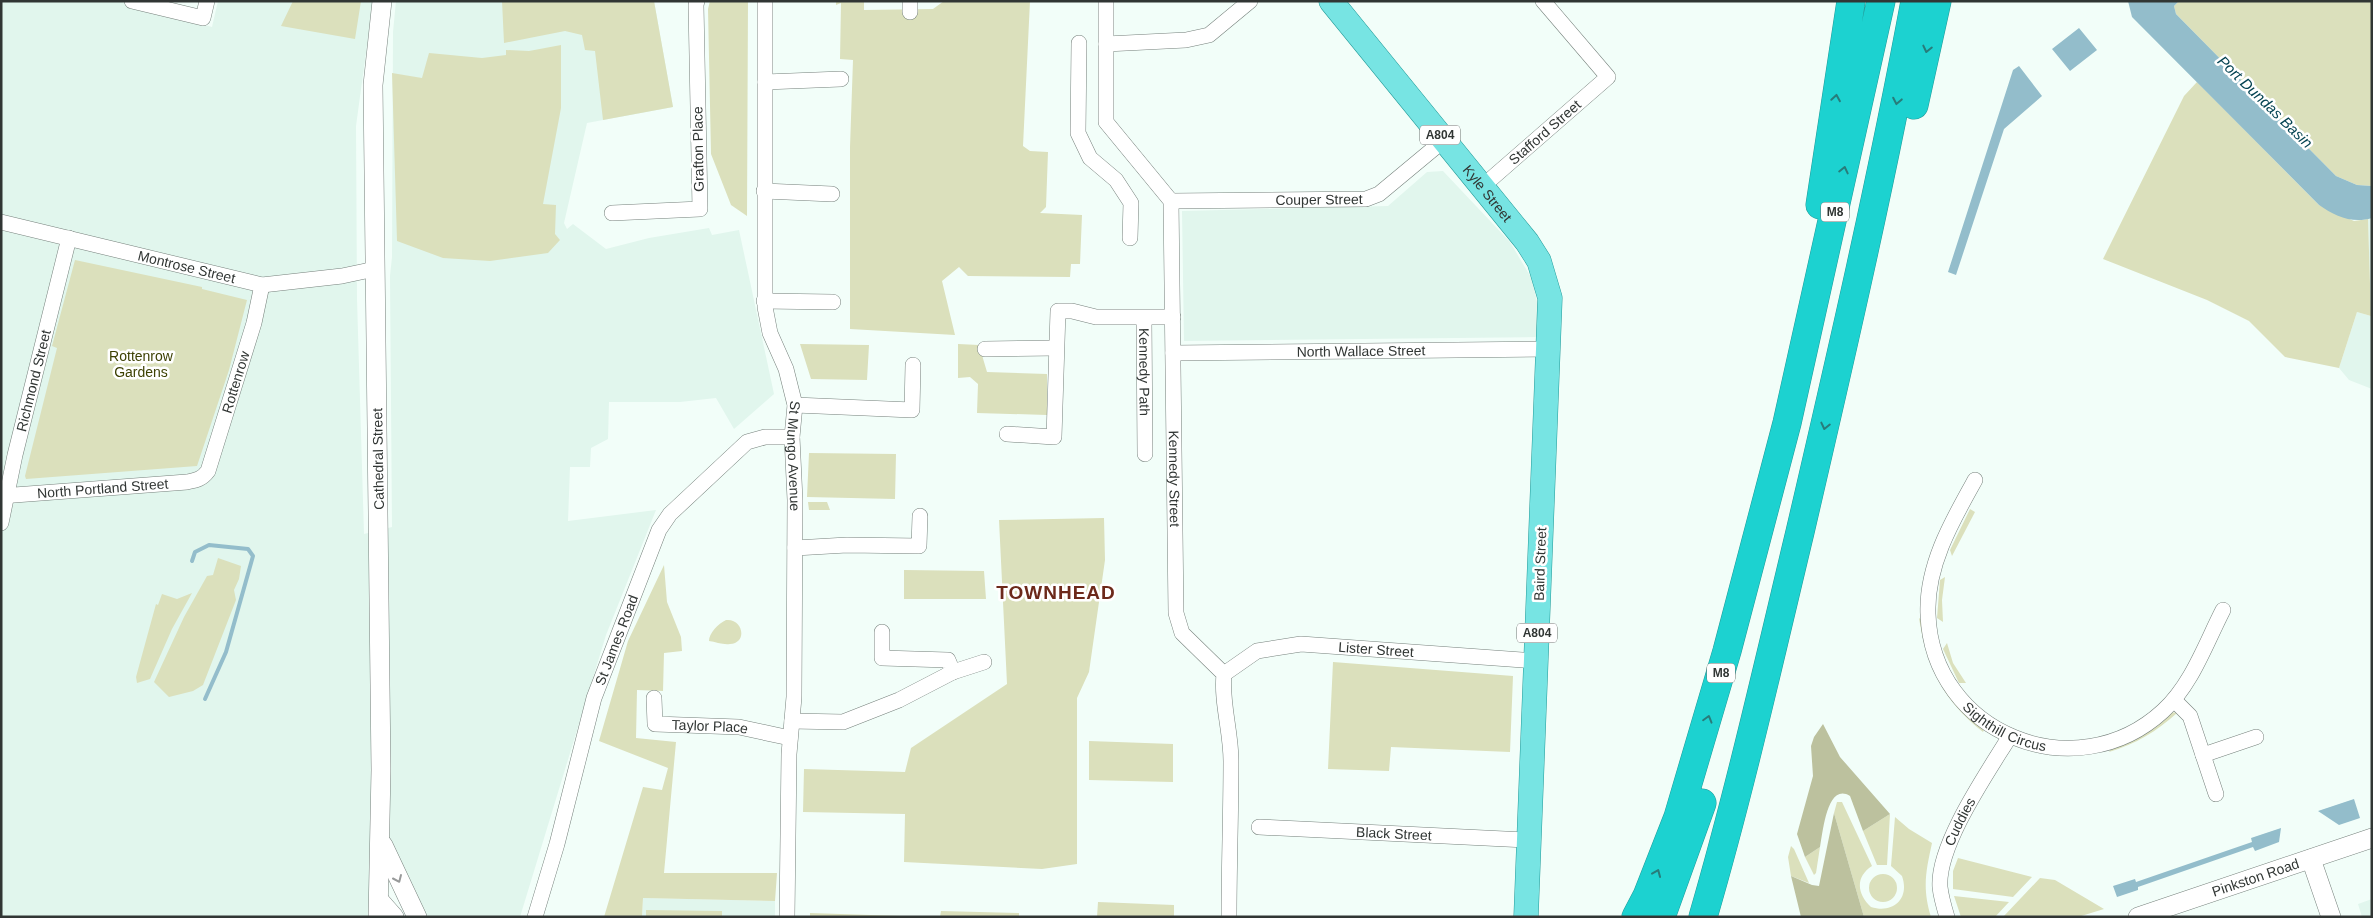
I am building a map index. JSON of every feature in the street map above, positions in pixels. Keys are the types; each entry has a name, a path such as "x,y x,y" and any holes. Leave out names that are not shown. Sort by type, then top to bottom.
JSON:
{"highway":[{"path":"1787,423 1851,1"},
{"name":"M8","path":"1661,917 1700,809 1741,667 1787,423 1881,1"},
{"name":"M8","path":"1703,917 1745,762 1818,457 1890,136 1915,1"},
{"name":"M8","path":"1832,395 1905,146 1937,1"},
{"name":"M8","path":"1636,917 1663,857 1692,776 1787,423"},
{"name":"M8","path":"1684,917 1706,852 1818,457"}],"main road":[{"name":"Kyle Street","path":"1331,1 1527,242 1543,272"},
{"name":"Baird Street","path":"1526,917 1536,660 1541,349 1550,298 1543,272"}],"street":[{"path":"132,1 203,18 207,1"},
{"name":"Cathedral Street","path":"379,908 380,599 373,85 382,1"},
{"name":"Grafton Place","path":"612,213 700,209 696,60 697,1"},
{"name":"St Mungo Avenue","path":"765,1 764,301 770,333 786,369 795,405 792,437 795,486 794,697 790,738 787,917"},
{"path":"1106,1 1106,122 1171,202"},
{"path":"1106,44 1186,40 1209,35 1250,1"},
{"name":"Stafford Street","path":"1483,186 1608,78 1543,1"},
{"path":"1079,43 1078,133 1090,158 1116,180 1131,203 1130,238"},
{"path":"765,82 841,79"},
{"name":"Couper Street","path":"1171,202 1366,199 1379,194 1444,140"},
{"path":"1116,180 1138,163"},
{"path":"764,191 832,194"},
{"name":"Kennedy Street","path":"1171,202 1178,624 1182,633 1191,644 1224,674"},
{"name":"Montrose Street","path":"1,222 262,285 342,276 375,269"},
{"name":"Richmond Street","path":"1,523 4,496 69,238"},
{"name":"Rottenrow","path":"203,477 208,471 254,323 262,285"},
{"path":"764,301 833,302"},
{"path":"1007,434 1054,437 1058,311 1072,311 1096,317 1144,318"},
{"name":"Kennedy Path","path":"1145,454 1144,318 1173,317"},
{"path":"985,349 1056,348"},
{"name":"North Wallace Street","path":"1173,353 1541,349"},
{"path":"795,405 912,410 913,365"},
{"name":"St James Road","path":"535,917 557,844 594,698 659,530 670,514 747,442 766,437 792,437"},
{"name":"North Portland Street","path":"4,496 187,482 199,480 203,477"},
{"name":"Sighthill Circus","path":"1975,480 1939,551 1932,571 1928,596 1928,623 1938,661 1950,684 1976,715 1990,726 2029,743 2050,747 2095,745 2124,736 2141,728 2174,700 2191,674 2223,610"},
{"path":"795,548 847,545 919,546 920,516"},
{"path":"882,632 882,658 948,660 953,672"},
{"name":"Lister Street","path":"1224,674 1258,651 1301,644 1536,660"},
{"path":"792,721 843,722 907,696 953,672 984,662"},
{"path":"1224,674 1223,695 1229,726 1231,760 1229,917"},
{"name":"Taylor Place","path":"654,698 655,724 738,727 790,738"},
{"path":"2174,700 2190,716 2216,794"},
{"name":"Cuddies","path":"1947,917 1940,886 1945,856 1974,795 2010,736"},
{"path":"2203,755 2256,736"},
{"name":"Black Street","path":"1259,827 1528,840"},
{"name":"Pinkston Road","path":"2138,917 2372,838"},
{"path":"380,840 417,917"},
{"path":"2311,859 2331,917"},
{"path":"379,908 394,917"}],"shaded area":[{"path":"1,1 118,1 212,27 218,1 373,1 356,126 357,299 364,534 392,527 390,276 392,257 393,32 396,1 654,1 673,107 587,123 564,223 567,229 573,224 606,249 649,238 709,228 712,235 739,230 774,394 734,429 716,398 680,402 609,402 608,439 591,448 590,467 570,467 568,521 656,510 606,635 520,917 429,917 422,910 381,832 378,917 1,917"},
{"path":"1443,171 1510,242 1532,279 1539,311 1539,337 1184,341 1182,211 1388,206 1427,172"},
{"path":"2372,218 2372,389 2349,380 2339,368 2357,312 2371,316 2368,219"},
{"path":"643,898 775,901 775,917 642,917"},
{"path":"2372,899 2372,917 2362,917 2358,904"}],"green space":[{"path":"293,1 361,1 355,39 281,26"},
{"path":"502,1 654,1 673,107 603,120 595,51 585,50 582,35 565,31 504,43"},
{"path":"710,1 748,1 747,216 731,205 711,154 708,9"},
{"path":"836,1 864,1 864,10 933,9 944,1 1030,1 1023,146 1030,151 1048,152 1046,207 1040,213 1082,215 1080,264 1071,264 1070,277 968,276 959,267 942,281 955,335 850,329 850,147 853,60 840,59 841,3 836,5"},
{"path":"2179,1 2372,1 2372,186 2357,185 2336,176 2176,14 2174,6"},
{"path":"561,45 561,108 543,204 556,205 555,234 560,240 548,253 490,261 443,258 397,241 392,73 422,78 429,53 482,58 506,55 506,50 529,51"},
{"path":"2197,82 2319,205 2354,221 2368,219 2371,316 2357,312 2339,368 2285,357 2249,321 2207,300 2103,259 2184,96"},
{"name":"Rottenrow Gardens","path":"75,260 202,287 202,289 247,300 229,370 197,466 26,479 25,476 57,348 52,346"},
{"path":"800,344 869,345 867,380 811,379"},
{"path":"958,344 979,345 987,372 1047,374 1047,415 977,413 978,384 970,377 958,378"},
{"path":"809,453 896,454 895,499 807,497"},
{"path":"808,502 827,502 830,510 809,510"},
{"path":"1970,509 1975,512 1952,556 1950,550"},
{"path":"1104,518 1105,560 1089,672 1077,698 1077,864 1042,869 904,862 905,814 803,812 804,769 905,772 911,748 1007,684 999,520"},
{"path":"218,558 241,566 239,579 234,590 236,600 203,685 193,691 169,697 154,682 184,617 207,576 213,575"},
{"path":"664,565 667,602 681,637 682,651 664,653 663,691 637,690 636,738 676,742 664,873 777,873 775,901 643,898 642,917 604,917 643,787 662,790 668,768 599,741 628,641"},
{"path":"904,570 984,571 986,599 904,599"},
{"path":"1945,577 1942,600 1943,622 1937,618 1940,580"},
{"path":"192,593 172,629 150,679 137,683 136,677 156,604 158,605 162,594 177,599"},
{"path":"1919,618 1925,623 1926,634 1985,728 1983,732 1957,708 1939,682 1932,668 1922,636"},
{"path":"726,620 732,620 739,626 741,635 739,640 736,643 727,644 709,641 714,629"},
{"path":"1947,643 1953,663 1966,683 1959,683 1943,649"},
{"path":"1333,662 1513,676 1510,752 1391,747 1389,771 1328,769"},
{"path":"2171,712 2177,713 2162,726 2137,741 2109,752 2113,746"},
{"path":"1823,724 1840,757 1890,814 1863,831 1850,796 1842,794 1836,796 1831,802 1828,811 1820,847 1805,857 1797,834 1813,776 1811,746 1814,737"},
{"path":"1089,741 1173,744 1173,782 1089,780"},
{"path":"1837,802 1842,802 1872,866 1863,875 1860,886 1863,897 1871,907 1879,909 1893,906 1902,898 1904,892 1902,876 1891,866 1895,817 1909,829 1932,843 1926,880 1928,907 1931,917 1864,917 1834,813"},
{"path":"1834,813 1864,917 1801,917 1791,876 1819,886"},
{"path":"1890,814 1887,865 1877,865 1863,831"},
{"path":"1791,846 1809,883 1791,876 1788,857"},
{"path":"1820,847 1816,873 1814,875 1805,857"},
{"path":"1958,858 2032,877 2013,897 1953,889 1953,871"},
{"path":"1883,874 1893,878 1897,888 1893,898 1883,902 1873,898 1869,888 1873,878"},
{"path":"2040,878 2055,880 2104,909 2078,917 2003,917"},
{"path":"1954,896 2009,902 1995,917 1961,917"},
{"path":"1098,902 1174,905 1174,917 1097,917"},
{"path":"646,910 722,911 722,917 646,917"},
{"path":"941,911 1019,913 1019,917 940,917"},
{"path":"810,913 901,916 901,917 810,917"}],"water":[{"path":"2128,1 2179,1 2174,6 2176,14 2336,176 2357,185 2372,186 2372,218 2358,220 2344,218 2331,213 2319,205 2132,17"},
{"path":"2079,28 2097,50 2070,71 2052,49"},
{"path":"2019,66 2042,96 2004,129 1956,275 1948,272 2013,70"},
{"path":"2354,799 2360,818 2339,825 2318,811"},
{"path":"2281,828 2279,842 2255,851 2253,847 2138,887 2138,890 2117,897 2113,886 2135,879 2136,882 2252,842 2251,838"}],"waterway":[{"path":"192,561 195,552 209,545 248,549 253,556 226,652 205,699"}],"district":[{"name":"TOWNHEAD","path":"1056,592"}],"water label":[{"name":"Port Dundas Basin","path":"2265,102"}]}
